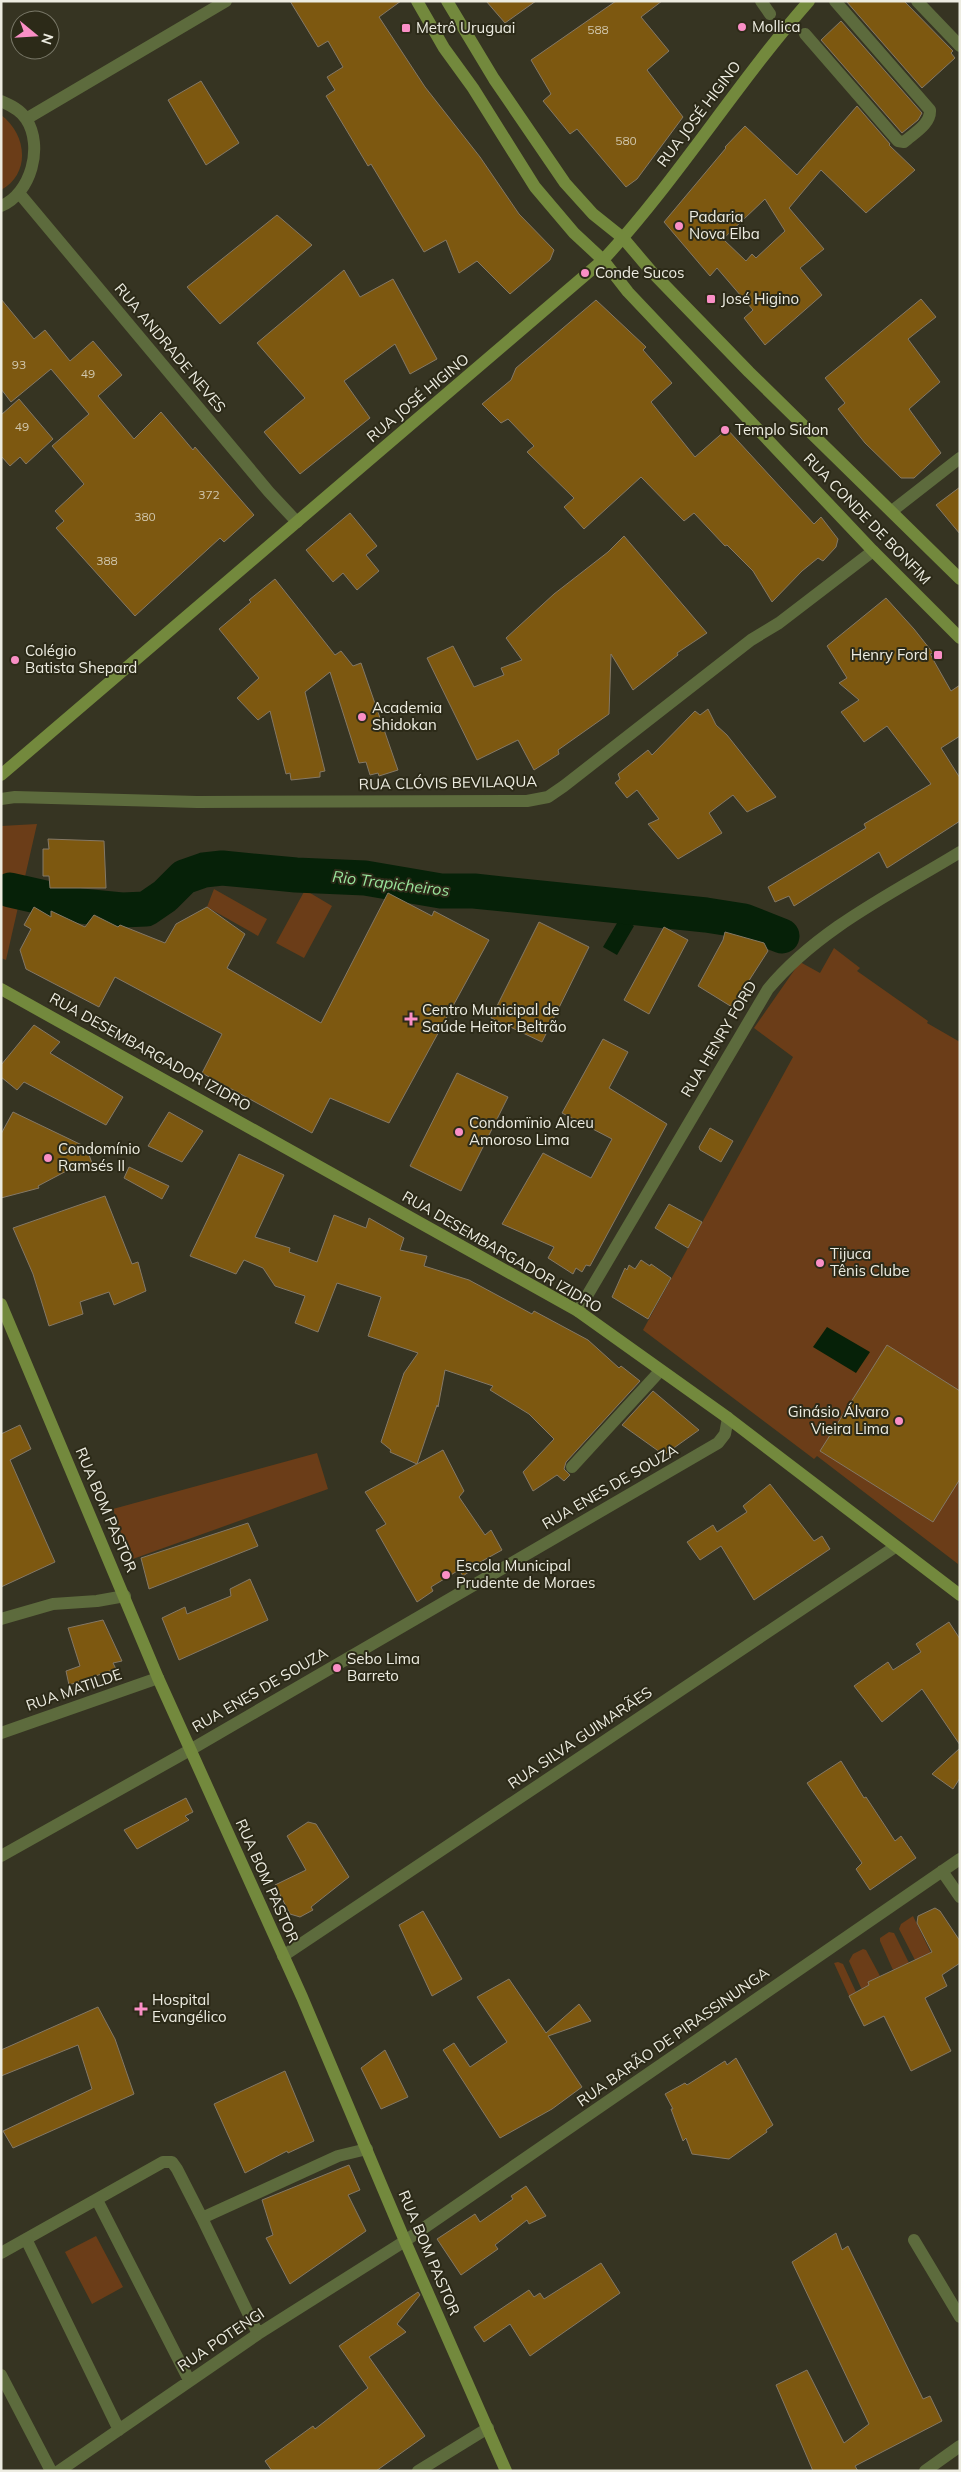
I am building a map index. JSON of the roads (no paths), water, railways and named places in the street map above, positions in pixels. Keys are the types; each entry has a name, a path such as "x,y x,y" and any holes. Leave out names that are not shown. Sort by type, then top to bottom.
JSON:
{"street":[{"path":"26,119 226,1"},
{"name":"RUA CONDE DE BONFIM","path":"417,1 444,48 472,88 535,187 574,233 603,260 628,292 874,551 960,638"},
{"name":"RUA CONDE DE BONFIM","path":"447,1 494,79 565,183 593,214 623,238 651,270 749,372 960,579"},
{"path":"761,1 770,14"},
{"name":"RUA JOSÉ HIGINO","path":"1,775 603,260 623,238 784,30 809,1"},
{"path":"806,34 898,141 904,142 927,123 931,116 930,110 834,1"},
{"path":"917,1 960,46"},
{"path":"1,101 14,107 26,119 33,138 33,158 29,177 19,193 1,206"},
{"name":"RUA ANDRADE NEVES","path":"19,193 269,492 297,522"},
{"path":"892,511 960,458"},
{"name":"RUA CLÓVIS BEVILAQUA","path":"1,799 15,797 197,802 527,800 548,797 646,724 751,640 779,623 874,551"},
{"name":"RUA HENRY FORD","path":"578,1311 768,989 784,969 814,943 960,852"},
{"name":"RUA DESEMBARGADOR IZIDRO","path":"1,984 23,999"},
{"name":"RUA DESEMBARGADOR IZIDRO","path":"1,989 23,999 578,1311 660,1372 728,1418 960,1595"},
{"path":"1,997 23,999"},
{"name":"RUA BOM PASTOR","path":"1,1304 158,1678 283,1956 506,2471"},
{"path":"572,1467 660,1372"},
{"name":"RUA ENES DE SOUZA","path":"1,1856 190,1750 718,1443 724,1434 728,1418"},
{"name":"RUA SILVA GUIMARÃES","path":"283,1956 895,1547"},
{"path":"1,1619 53,1604 98,1601 125,1596"},
{"name":"RUA MATILDE","path":"1,1733 158,1678"},
{"name":"RUA BARÃO DE PIRASSINUNGA","path":"405,2241 960,1859"},
{"path":"942,1871 960,1897"},
{"path":"202,2218 338,2156 367,2149"},
{"path":"1,2253 164,2162 172,2162 202,2218 258,2334"},
{"path":"97,2200 189,2380"},
{"path":"26,2239 119,2430"},
{"path":"914,2240 960,2317"},
{"name":"RUA POTENGI","path":"59,2471 258,2334 405,2241"},
{"path":"1,2375 51,2471"},
{"path":"418,2471 488,2428"},
{"path":"925,2471 960,2446"}],"waterway":[{"name":"Rio Trapicheiros","path":"10,890 81,906 122,910 146,909 165,896 184,877 204,870 222,868 296,875 365,878 441,891 474,891 706,915 744,921 782,936"}],"place":[{"name":"Mollica","path":"742,27"},
{"name":"Metrô Uruguai","path":"406,28"},
{"name":"Padaria Nova Elba","path":"679,226"},
{"name":"Conde Sucos","path":"585,273"},
{"name":"José Higino","path":"711,299"},
{"name":"Templo Sidon","path":"725,430"},
{"name":"Henry Ford","path":"938,655"},
{"name":"Colégio Batista Shepard","path":"15,660"},
{"name":"Academia Shidokan","path":"362,717"},
{"name":"Centro Municipal de Saúde Heitor Beltrão","path":"411,1019"},
{"name":"Condomïnio Alceu Amoroso Lima","path":"459,1132"},
{"name":"Condomínio Ramsés II","path":"48,1158"},
{"name":"Tijuca Tênis Clube","path":"820,1263"},
{"name":"Ginásio Álvaro Vieira Lima","path":"899,1421"},
{"name":"Escola Municipal Prudente de Moraes","path":"446,1575"},
{"name":"Sebo Lima Barreto","path":"337,1668"},
{"name":"Hospital Evangélico","path":"141,2009"}]}
